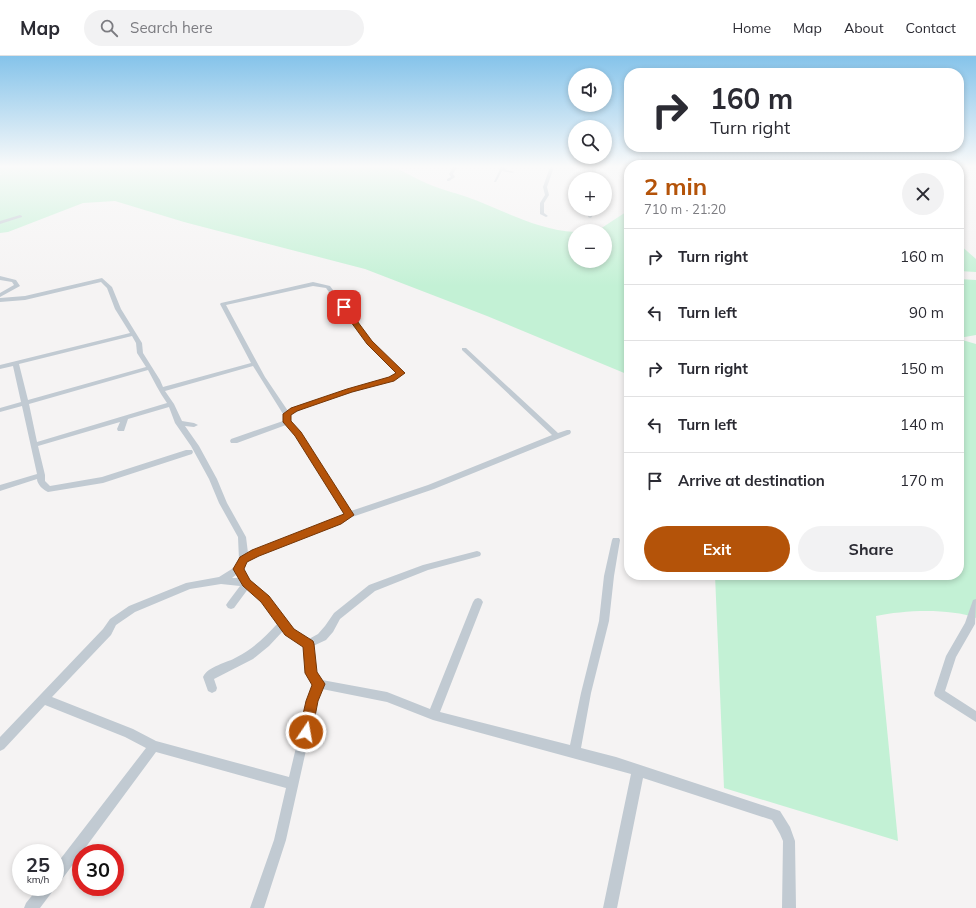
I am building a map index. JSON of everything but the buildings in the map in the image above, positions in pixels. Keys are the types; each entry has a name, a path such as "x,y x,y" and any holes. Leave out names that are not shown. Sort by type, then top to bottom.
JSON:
{"street":[{"path":"542,207 542,214 546,216"},
{"path":"0,223 20,216"},
{"path":"0,278 14,281 17,286 0,295"},
{"path":"0,300 13,300 81,283 102,280 109,288 118,309 139,343 140,353 157,380 161,390 171,404 179,423 195,446 213,478 223,504 242,537 244,560"},
{"path":"234,441 287,418 301,407 391,379 401,373 370,343 328,286 313,284 223,304 255,364 287,418 349,515"},
{"path":"0,367 134,334"},
{"path":"464,349 492,377 513,393 557,436"},
{"path":"16,363 41,475 41,482 48,489 103,480 189,452"},
{"path":"161,390 255,364"},
{"path":"0,410 149,368"},
{"path":"34,445 171,404"},
{"path":"121,429 125,418"},
{"path":"179,423 194,425"},
{"path":"221,580 238,569 244,560 349,515 431,487 568,432"},
{"path":"0,488 41,475"},
{"path":"574,752 586,693 604,621 609,576 616,540"},
{"path":"308,644 322,637 337,616 372,588 426,567 477,554"},
{"path":"238,569 247,583 265,599 290,632 308,644"},
{"path":"0,745 107,632 113,622 132,609 189,586 221,580 247,583"},
{"path":"231,605 247,583"},
{"path":"433,715 478,602"},
{"path":"976,603 970,624 952,656 939,693 976,717"},
{"path":"212,688 208,677 216,670 245,659 266,642 283,624"},
{"path":"308,644 311,673 319,684 387,697 433,715 616,763 776,816 786,831 789,841 789,908"},
{"path":"258,908 280,840 312,701 319,684"},
{"path":"44,699 129,733 154,746 293,784"},
{"path":"64,865 154,746"},
{"path":"610,908 638,771"},
{"path":"31,908 40,896"}],"green space":[{"path":"0,207 73,207 8,232 0,233"},
{"path":"134,207 491,207 547,228 568,231 568,268 612,268 612,224 608,224 624,213 624,373 487,316 365,269 184,222"},
{"path":"964,248 976,259 976,272 964,271"},
{"path":"964,279 976,280 976,335 964,337"},
{"path":"964,340 976,344 976,618 940,611 900,612 876,616 898,841 724,788 715,580 964,580"}],"route":[{"path":"306,732 312,701 319,684 311,673 308,644 290,632 265,599 247,583 238,569 244,560 256,553 338,522 349,515 298,434 287,422 287,414 294,410 391,379 401,373 370,343 344,307"}]}
